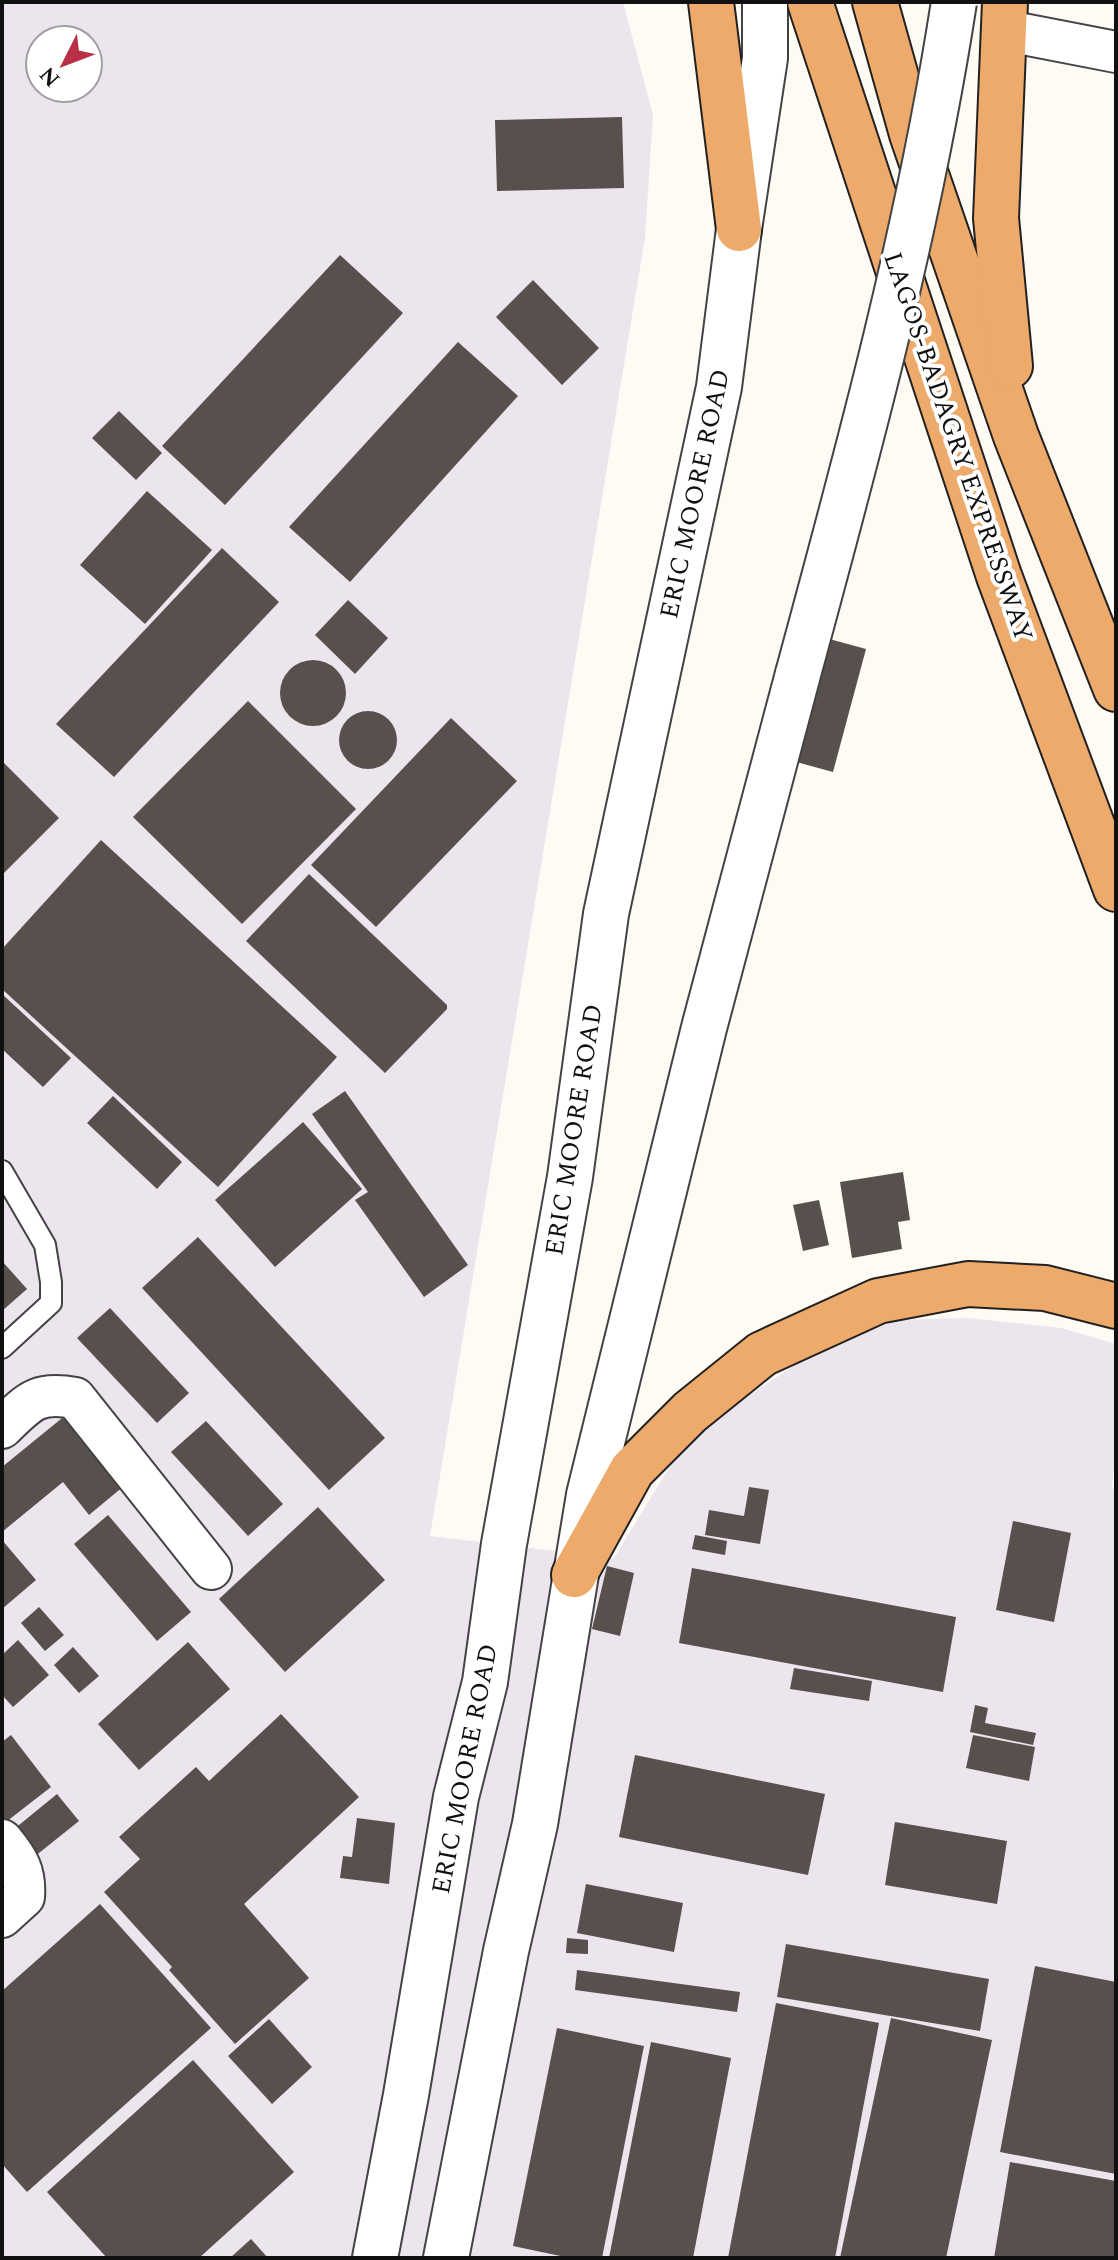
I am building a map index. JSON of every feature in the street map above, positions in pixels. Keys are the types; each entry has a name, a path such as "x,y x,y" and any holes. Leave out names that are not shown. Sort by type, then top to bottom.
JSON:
{"highway":[{"path":"711,2 739,229"},
{"name":"LAGOS-BADAGRY EXPRESSWAY","path":"810,2 999,576 1116,889"},
{"path":"875,2 912,134 1016,436 1116,689"},
{"path":"1003,16 996,218 1016,436"},
{"path":"574,1575 632,1470 690,1412 762,1354 878,1301 968,1284 1045,1288 1116,1306"}],"street":[{"name":"ERIC MOORE ROAD","path":"375,2258 456,1797 485,1682 504,1544 570,1177 606,914 719,387 765,58 765,2"},
{"path":"446,2258 506,1951 535,1824 589,1495 634,1306 844,504 939,101 954,2"},
{"path":"1003,16 1116,52"},
{"path":"2,1428 26,1405 51,1394 75,1398 211,1569"},
{"path":"2,1840 19,1861 26,1879 24,1897 2,1917"}],"lane":[{"path":"2,1171 45,1245 51,1303 2,1348"}],"shaded area":[{"path":"2,2 623,2 653,115 645,238 430,1536 614,1558 678,1453 738,1403 826,1344 900,1320 969,1318 1061,1328 1116,1344 1116,1439 1112,1487 1116,1494 1116,2258 2,2258"}],"building":[{"path":"622,117 624,188 497,191 495,120"},
{"path":"340,255 403,313 225,505 162,446"},
{"path":"533,280 599,348 562,385 496,317"},
{"path":"458,342 518,396 350,582 289,527"},
{"path":"119,411 162,453 136,480 92,438"},
{"path":"147,491 212,550 145,624 80,565"},
{"path":"222,548 279,602 114,777 56,724"},
{"path":"348,600 388,638 355,674 315,635"},
{"path":"822,637 866,649 833,772 789,760"},
{"path":"306,660 320,660 332,665 341,674 346,693 344,706 337,717 320,726 306,726 294,721 285,712 280,700 280,686 285,674 294,665"},
{"path":"248,701 356,809 242,924 133,817"},
{"path":"368,711 389,719 397,740 389,761 368,769 347,761 339,740 347,719"},
{"path":"451,718 517,781 376,927 311,865"},
{"path":"2,761 59,818 2,875"},
{"path":"101,840 337,1057 218,1187 2,989 2,949"},
{"path":"309,874 447,1005 447,1009 385,1073 246,941"},
{"path":"2,994 71,1058 43,1087 2,1049"},
{"path":"345,1091 468,1265 424,1297 355,1200 368,1192 312,1114"},
{"path":"113,1096 182,1162 157,1189 87,1123"},
{"path":"303,1122 362,1189 275,1267 215,1200"},
{"path":"903,1172 910,1220 898,1222 902,1249 852,1258 840,1182"},
{"path":"819,1200 829,1245 803,1251 793,1205"},
{"path":"198,1237 385,1438 329,1490 142,1288"},
{"path":"2,1261 27,1289 2,1311"},
{"path":"110,1308 189,1393 157,1423 77,1338"},
{"path":"72,1410 130,1481 89,1515 63,1482 2,1532 2,1467"},
{"path":"206,1421 283,1504 248,1536 171,1452"},
{"path":"749,1487 769,1490 760,1544 705,1535 709,1510 744,1516"},
{"path":"318,1507 385,1580 285,1672 219,1599"},
{"path":"108,1515 191,1612 157,1641 74,1544"},
{"path":"1013,1521 1071,1533 1054,1622 996,1610"},
{"path":"695,1535 727,1541 725,1555 692,1549"},
{"path":"2,1540 36,1580 2,1609"},
{"path":"607,1566 634,1573 620,1636 592,1629"},
{"path":"692,1568 956,1617 943,1692 679,1643"},
{"path":"39,1607 64,1635 45,1651 21,1623"},
{"path":"18,1640 49,1675 13,1707 2,1695 2,1655"},
{"path":"188,1642 230,1689 139,1770 98,1724"},
{"path":"73,1647 99,1676 79,1693 54,1665"},
{"path":"794,1668 872,1681 869,1701 790,1689"},
{"path":"975,1705 988,1708 985,1723 1036,1733 1033,1745 970,1732"},
{"path":"281,1714 359,1797 244,1904 309,1978 235,2044 169,1970 172,1967 104,1892 140,1859 119,1837 196,1767 209,1781"},
{"path":"11,1735 51,1787 2,1825 2,1742"},
{"path":"973,1735 1035,1747 1029,1781 966,1768"},
{"path":"635,1755 825,1794 808,1875 619,1837"},
{"path":"57,1794 79,1821 29,1861 8,1834"},
{"path":"357,1818 395,1823 389,1884 340,1878 343,1856 352,1857"},
{"path":"895,1822 1007,1841 997,1904 885,1885"},
{"path":"586,1884 683,1903 674,1952 577,1933"},
{"path":"100,1904 211,2028 27,2192 2,2164 2,1991"},
{"path":"567,1938 588,1940 588,1954 566,1953"},
{"path":"786,1944 989,1979 980,2031 777,1997"},
{"path":"1035,1966 1116,1982 1116,2174 1000,2152"},
{"path":"577,1970 740,1992 737,2012 575,1990"},
{"path":"776,2003 879,2023 835,2258 728,2258"},
{"path":"891,2018 992,2040 946,2258 840,2258"},
{"path":"269,2019 312,2067 272,2104 228,2056"},
{"path":"557,2028 644,2046 602,2258 570,2258 513,2246"},
{"path":"651,2042 731,2058 693,2258 609,2258"},
{"path":"193,2060 294,2172 199,2258 107,2258 47,2192"},
{"path":"1010,2162 1116,2181 1116,2258 994,2258"},
{"path":"251,2239 268,2258 230,2258"}]}
